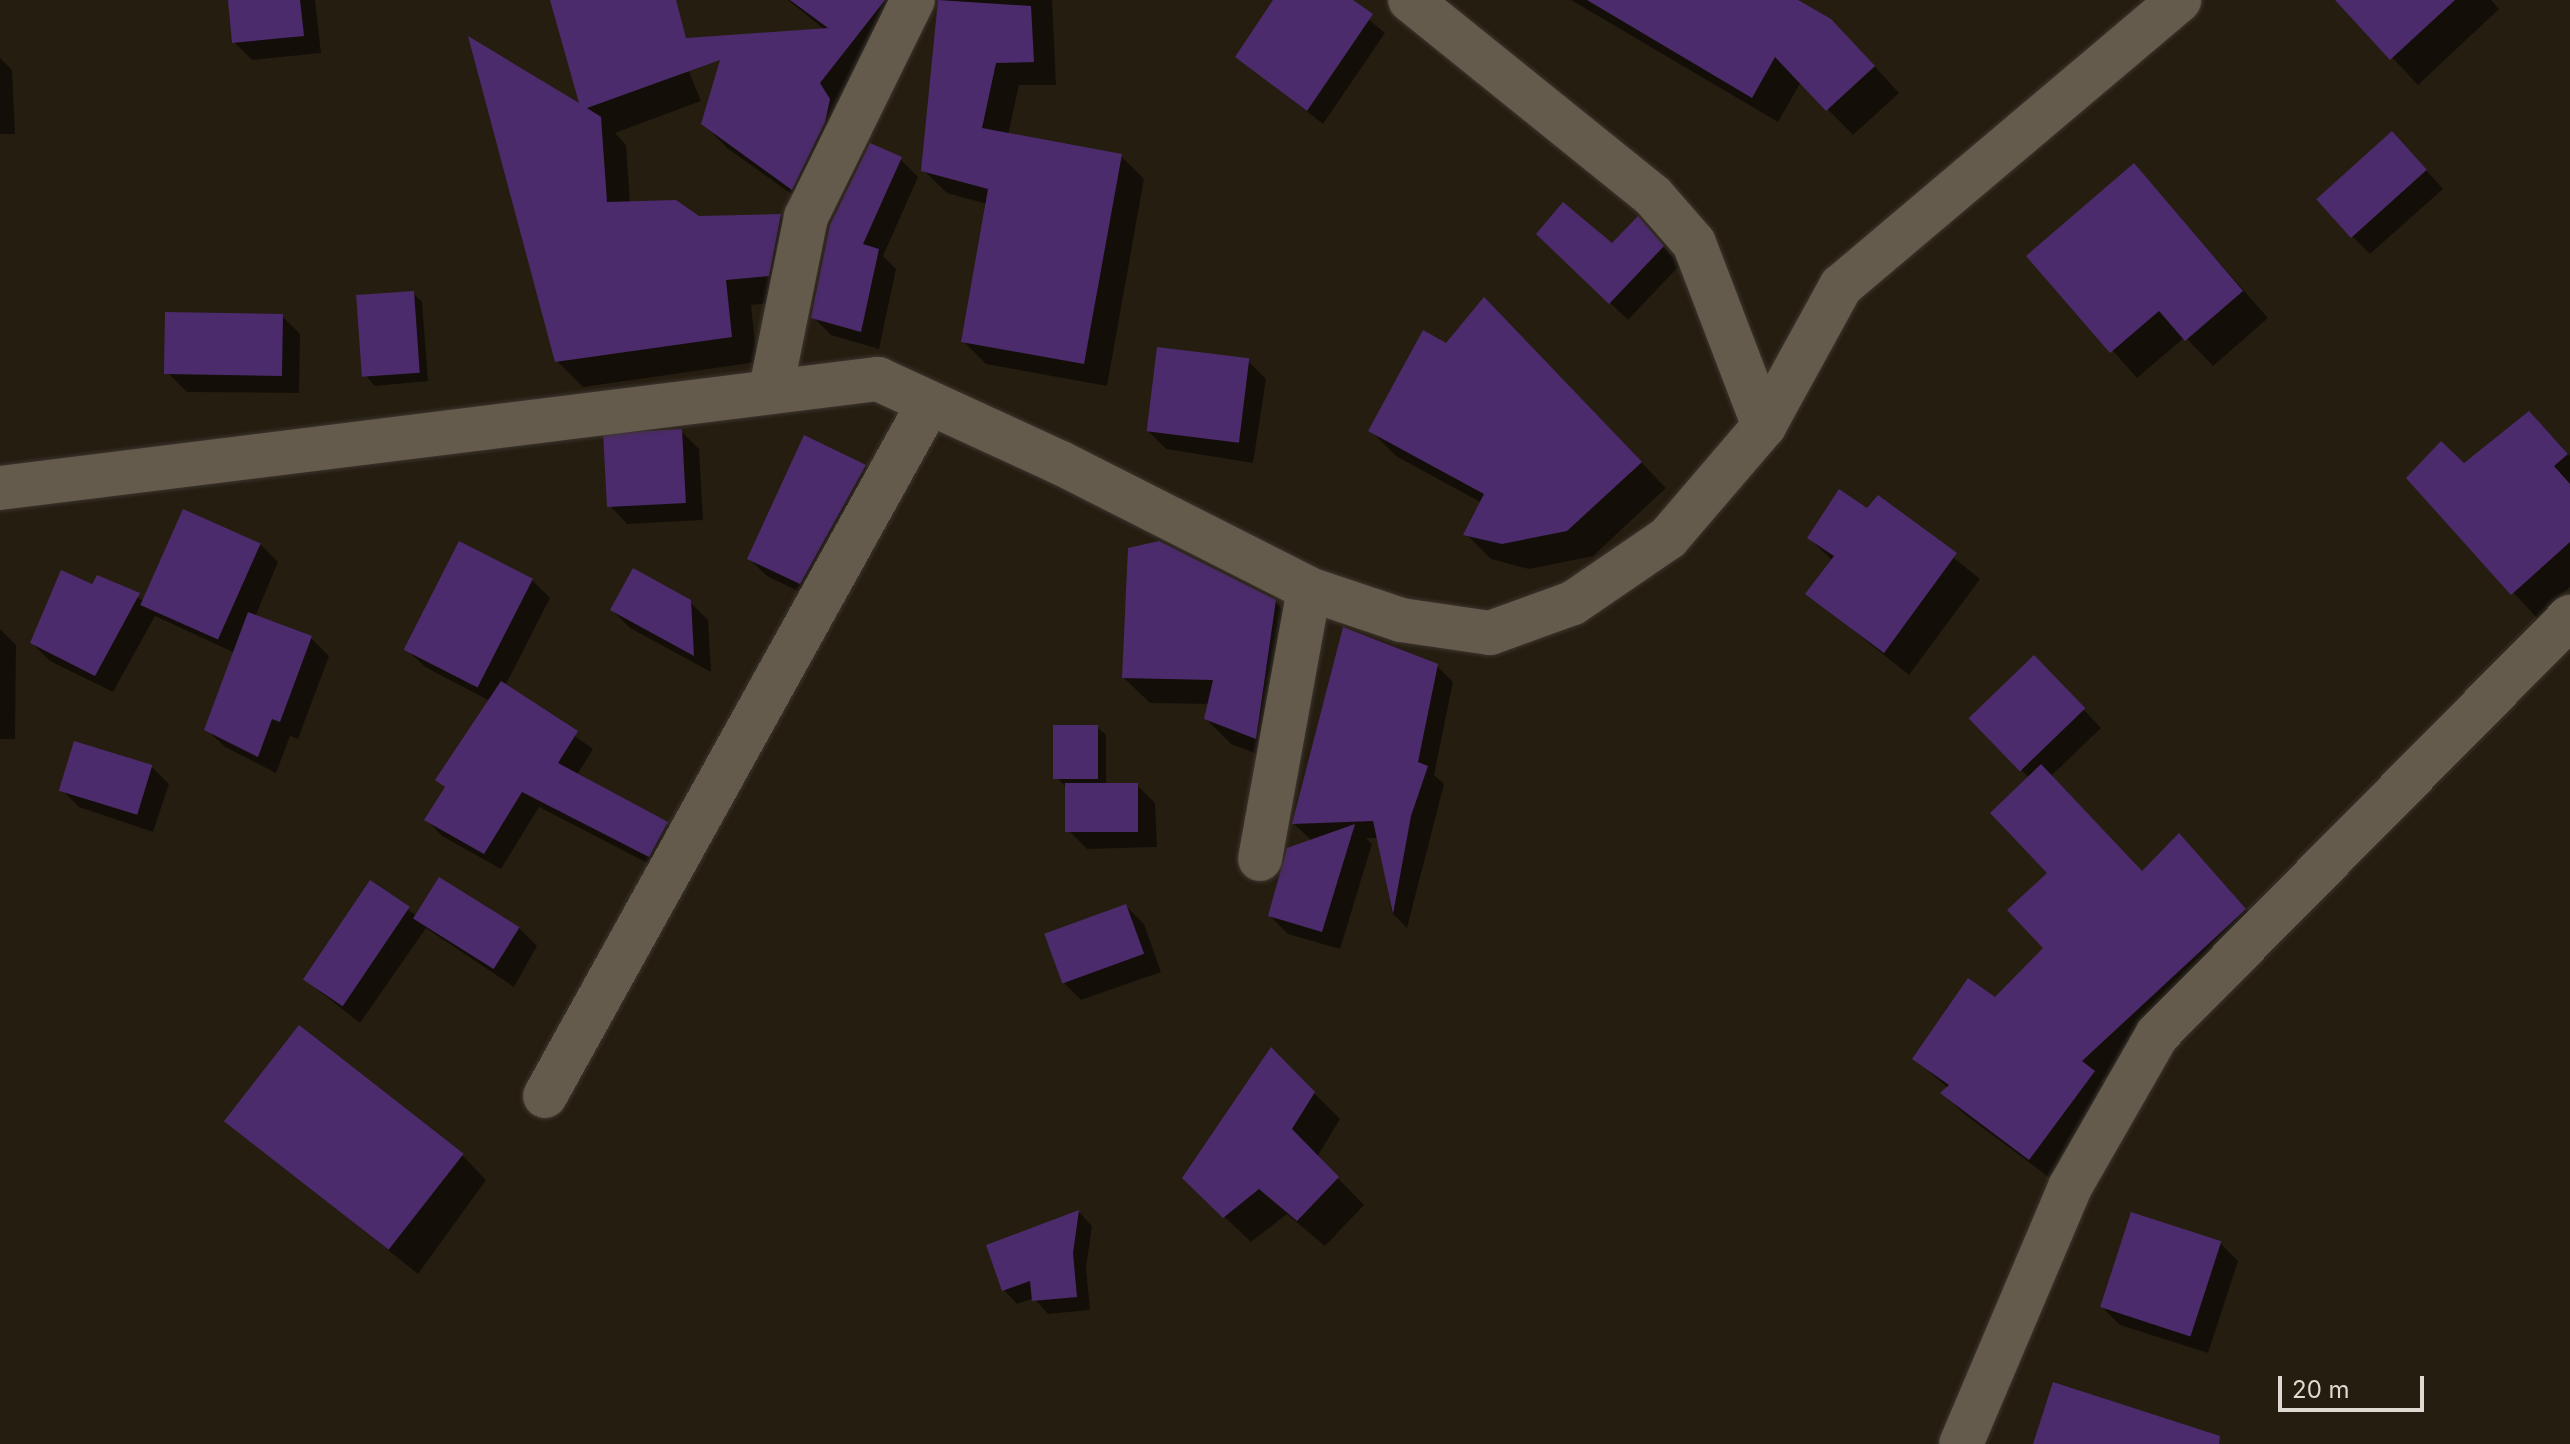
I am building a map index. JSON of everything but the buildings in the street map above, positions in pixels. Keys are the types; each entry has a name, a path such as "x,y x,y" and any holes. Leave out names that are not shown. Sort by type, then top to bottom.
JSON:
{"street":[{"path":"771,389 806,217 913,0"},
{"path":"1410,0 1653,196 1694,243 1764,426"},
{"path":"0,488 771,389 878,379 1309,589 1401,620 1490,633 1573,603 1668,538 1764,426 1841,286 2179,0"},
{"path":"545,1096 929,403"},
{"path":"1260,859 1309,589"},
{"path":"1961,1444 2070,1187 2157,1035 2570,617"}]}
